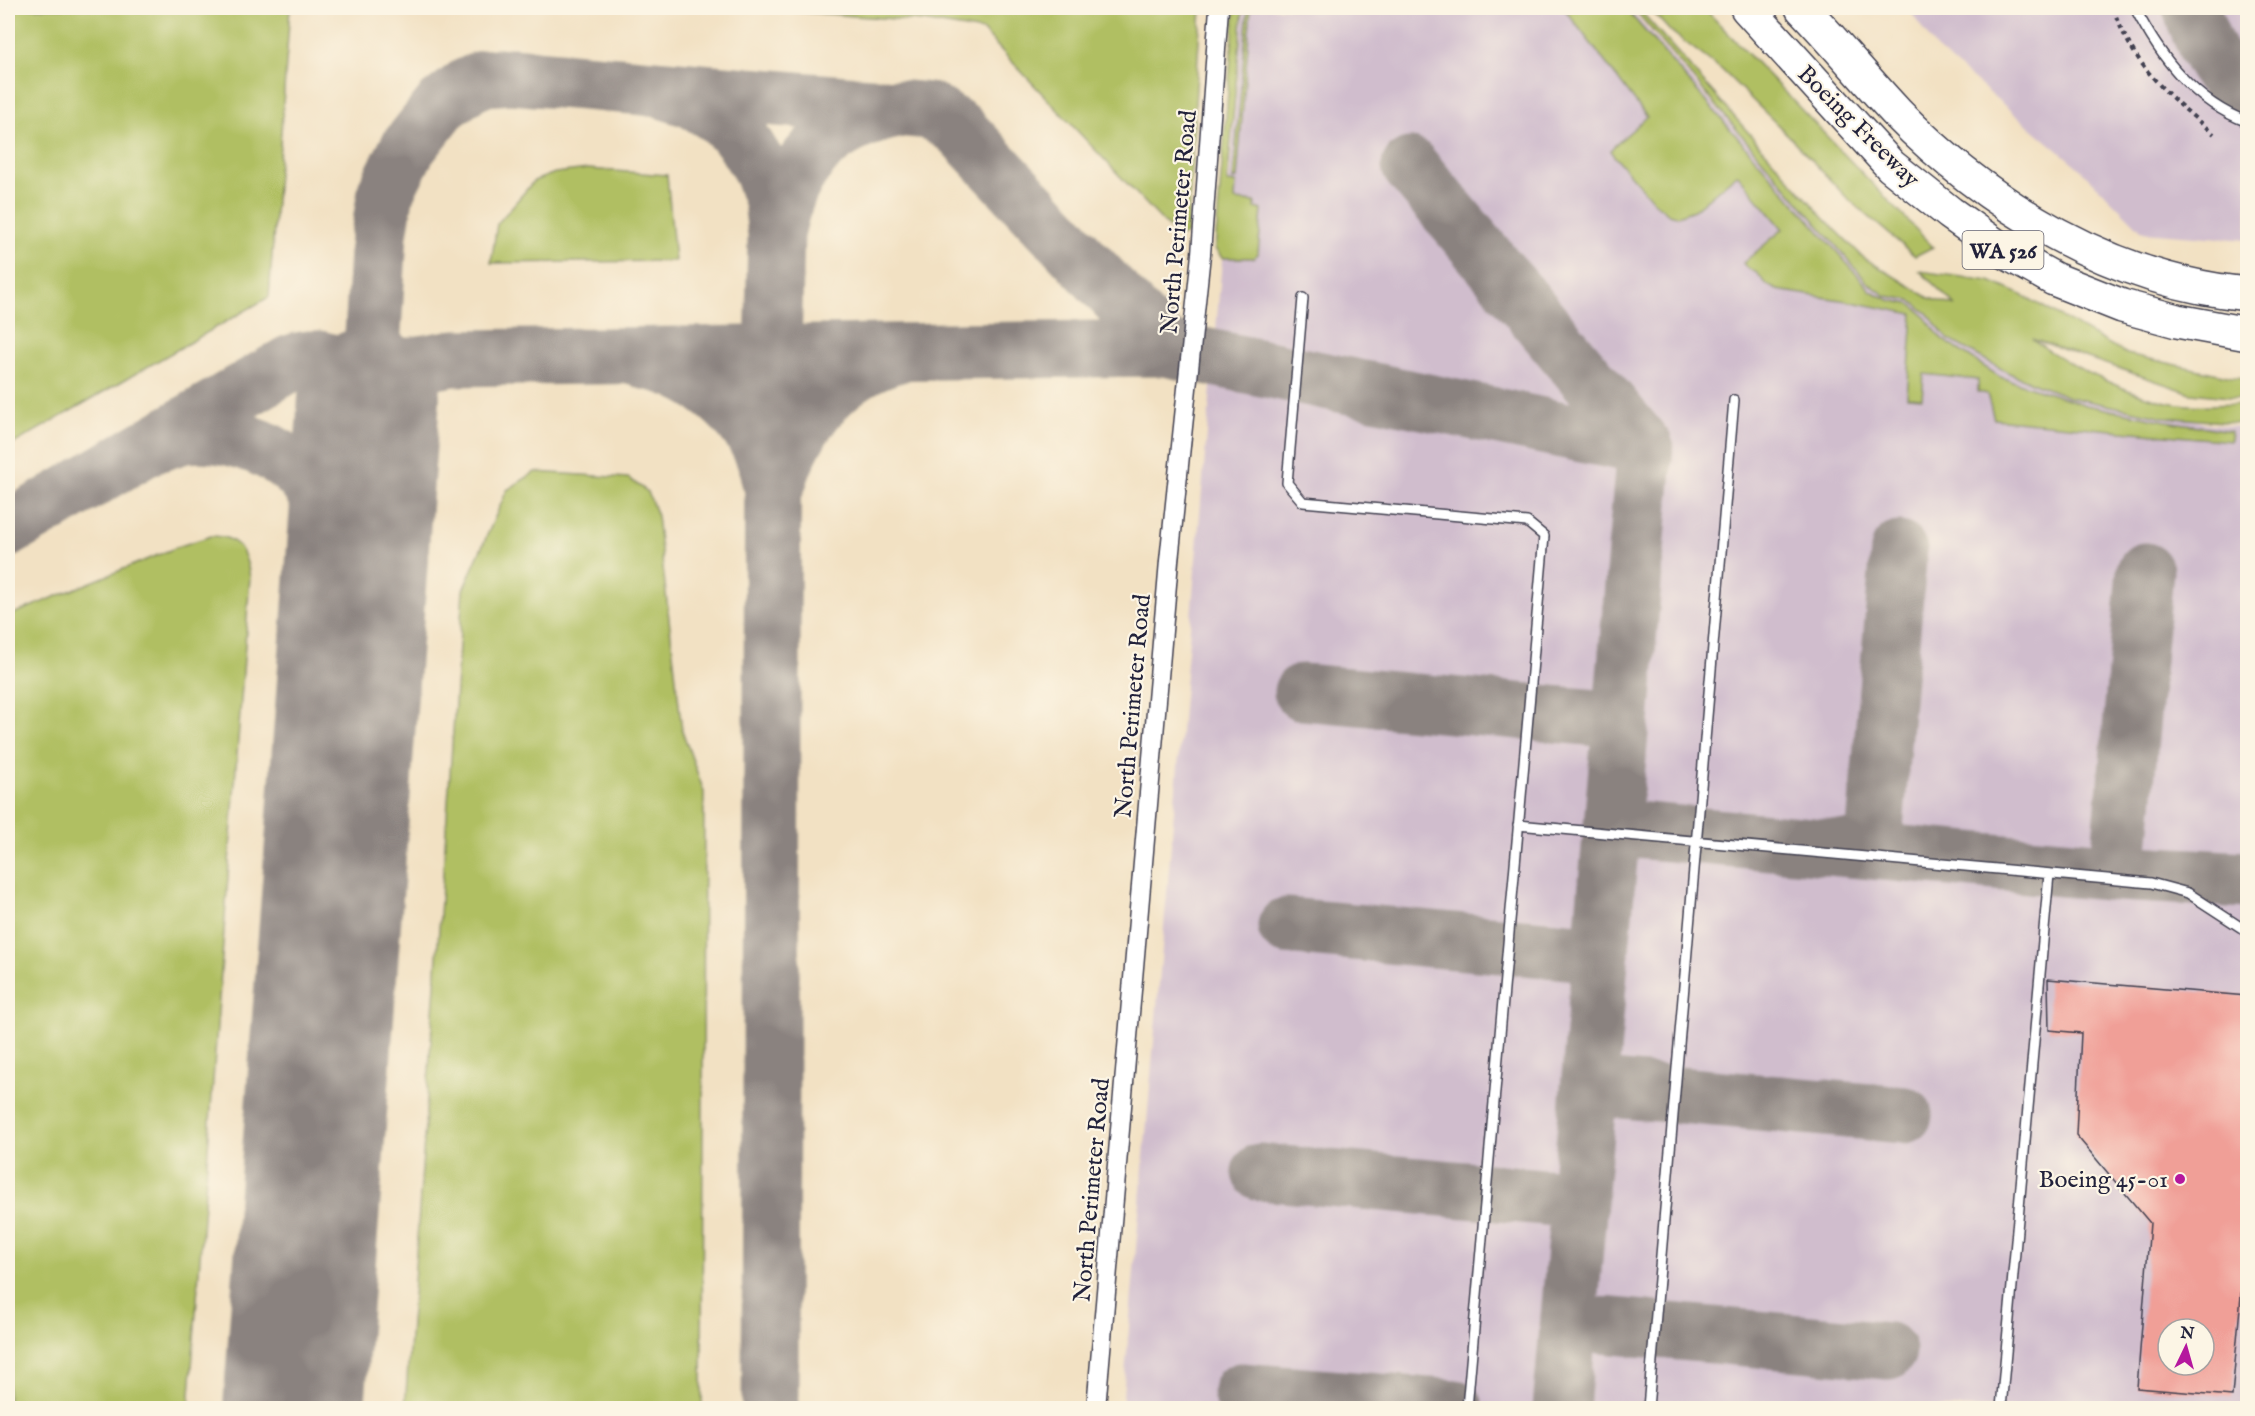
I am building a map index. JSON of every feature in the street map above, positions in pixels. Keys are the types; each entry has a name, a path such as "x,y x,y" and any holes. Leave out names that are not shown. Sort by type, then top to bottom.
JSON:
{"highway":[{"name":"Boeing Freeway","path":"1748,8 1891,166 1950,213 2002,250 2054,279 2122,306 2177,321 2247,334"},
{"name":"Boeing Freeway","path":"1802,8 1898,113 1961,171 2027,217 2094,253 2158,277 2247,294"},
{"path":"1820,8 1846,54"}],"street":[{"name":"North Perimeter Road","path":"1096,1408 1169,561 1201,254 1219,8"}],"lane":[{"path":"2135,8 2150,38 2168,63 2187,83 2211,103 2247,122"},
{"path":"1303,298 1287,483 1303,502 1527,522 1544,536 1467,1408"},
{"path":"1648,1408 1734,400"},
{"path":"1518,825 2151,883 2188,893 2247,932"},
{"path":"2001,1408 2049,874"}],"path":[{"path":"2113,8 2125,37 2159,86 2214,134"}],"shaded area":[{"path":"1244,8 1629,8 1783,184 1826,228 1892,287 2121,402 2203,423 2247,428 2247,1408 1122,1408"},
{"path":"1908,8 2247,8 2247,240 2143,232 2079,168 1936,48"}],"green space":[{"path":"8,8 290,8 269,297 8,447"},
{"path":"747,8 1201,8 1187,234 1179,236 1168,227 983,31 923,21"},
{"path":"1235,8 1243,8 1227,182 1236,183 1235,200 1255,202 1255,208 1262,210 1258,254 1253,258 1222,258 1215,249"},
{"path":"1248,8 1251,8 1237,178 1233,180"},
{"path":"1567,8 1625,8 1871,291 1889,300 1910,304 1920,311 1942,339 2000,377 2086,405 2231,431 2230,441 1994,419 1987,394 1978,392 1978,380 1924,374 1922,398 1907,397 1913,314 1777,290 1767,285 1757,273 1743,263 1783,229 1737,174 1694,210 1677,216 1669,214 1654,202 1611,150 1647,117 1566,11"},
{"path":"1633,8 1638,8 1825,219 1864,258 1929,298 1956,306 1920,271 1990,281 2024,296 2127,354 2232,377 2247,378 2247,399 2191,393 2032,339 2085,371 2149,397 2188,405 2247,405 2247,424 2164,417 2069,397 2009,373 1948,339 1927,313 1910,300 1886,296 1867,282"},
{"path":"1649,8 1704,8 1933,247 1915,256 1846,197 1790,137 1722,70 1669,30"},
{"path":"588,169 667,175 675,261 491,263 497,224 534,181 555,173"},
{"path":"535,472 628,478 648,492 657,516 682,730 704,792 702,1408 405,1408 463,590 507,490"},
{"path":"211,536 229,539 240,547 244,553 250,577 189,1408 8,1408 8,616 180,546"}],"building":[{"name":"Boeing 45-01","path":"2048,979 2247,996 2247,1229 2232,1396 2137,1388 2150,1223 2076,1135 2081,1033 2049,1030"}],"taxiway":[{"path":"2191,8 2205,45 2218,68 2248,94"},
{"path":"369,398 379,235 386,191 408,148 441,106 467,86 485,78 511,76 931,111 958,128 1165,348"},
{"path":"655,88 692,100 720,117 740,136 760,168 772,200 776,235 773,354 770,1408"},
{"path":"776,235 791,187 815,151 850,125 872,116 897,110"},
{"path":"1410,166 1645,447"},
{"path":"369,398 391,376 419,364 454,358 1165,348 1645,447 1561,1408"},
{"path":"778,482 796,440 822,402 856,372 877,361 899,354"},
{"path":"8,529 291,363 320,359 348,369 356,386 369,398"},
{"path":"648,362 689,376 726,403 755,438 764,458 769,478"},
{"path":"160,443 187,435 222,436 258,447 275,455 290,466 303,478 321,504 337,542 354,594"},
{"path":"1873,851 1899,550"},
{"path":"2118,873 2145,571"},
{"path":"1302,692 1621,720"},
{"path":"1612,828 2118,873 2248,880"},
{"path":"1286,926 1601,954"},
{"path":"1589,1087 1904,1115"},
{"path":"1260,1172 1578,1200"},
{"path":"1569,1322 1888,1351"},
{"path":"1241,1391 1455,1408"}],"runway":[{"path":"294,1408 369,398"}],"place":[{"name":"Boeing 45-01","path":"2180,1179"}]}
